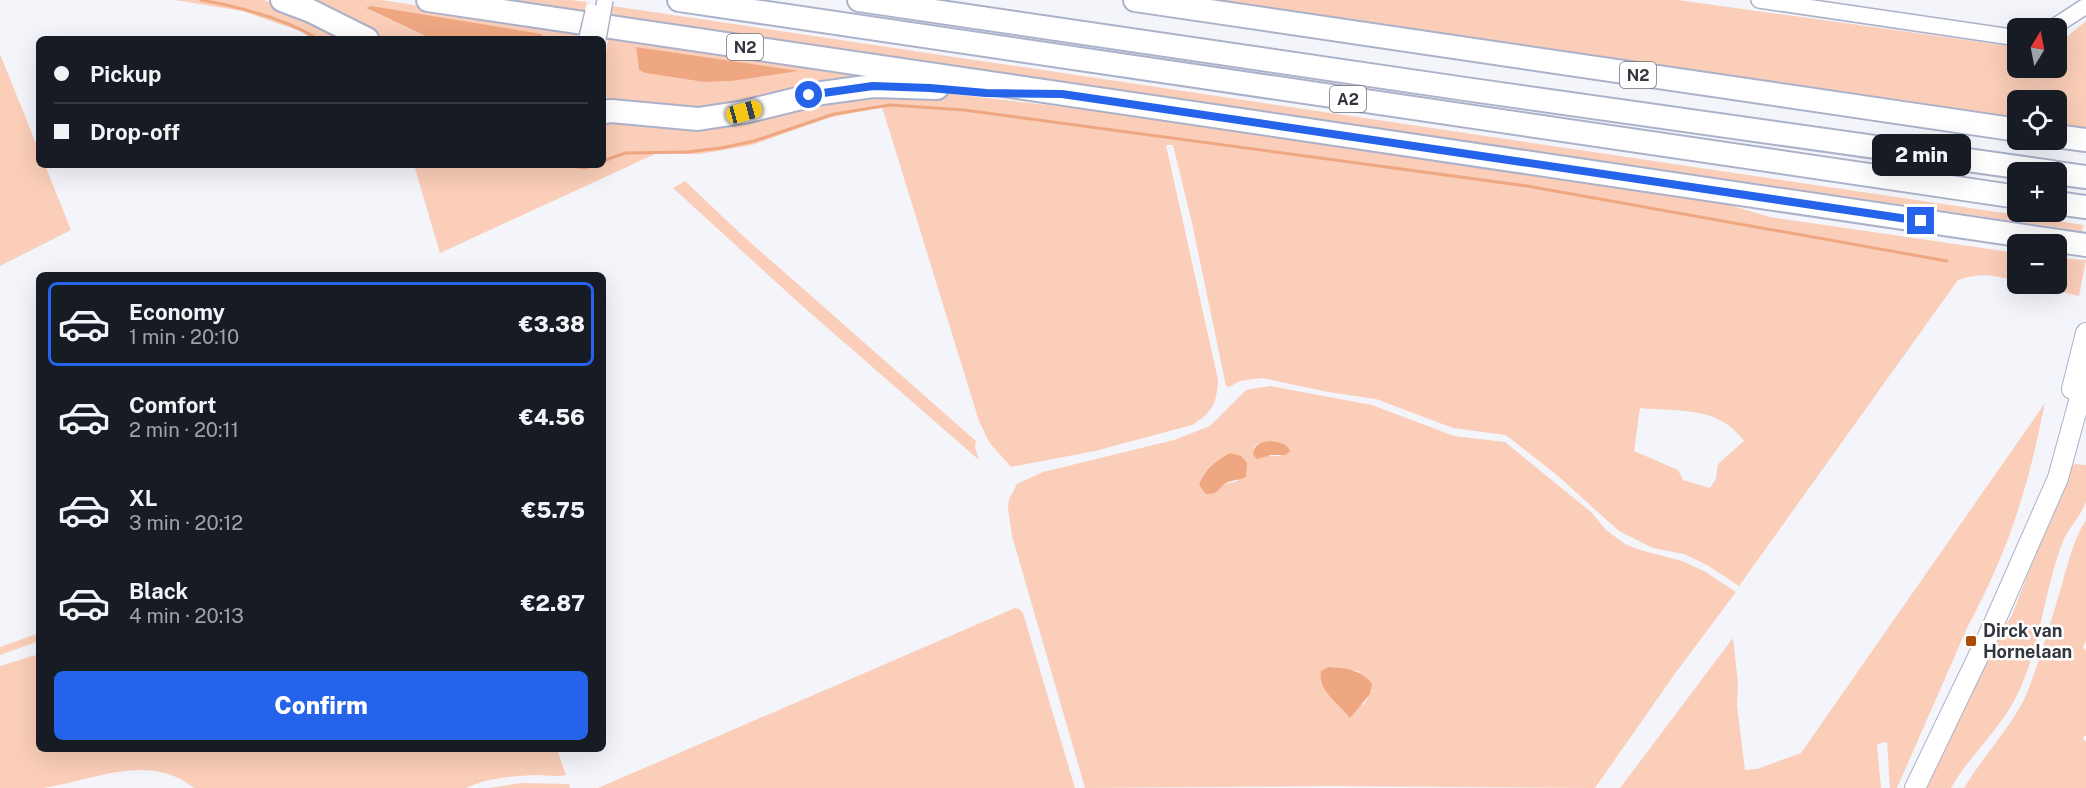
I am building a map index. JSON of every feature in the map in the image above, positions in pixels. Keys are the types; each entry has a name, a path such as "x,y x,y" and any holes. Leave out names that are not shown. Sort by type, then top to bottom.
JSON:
{"highway":[{"path":"282,0 311,11 361,36"},
{"name":"N2","path":"428,0 2083,244"},
{"name":"A2","path":"679,0 2007,195"},
{"name":"A2","path":"859,0 2007,166"},
{"name":"N2","path":"1136,0 2007,128"},
{"name":"N2","path":"606,112 698,119 744,112 822,93 873,86 986,93 1062,94"},
{"path":"2067,137 2086,140"},
{"path":"2067,174 2086,177"},
{"path":"2067,204 2086,207"}],"main road":[{"path":"2043,512 2086,333"},
{"path":"1916,788 1991,630 2058,478 2086,376"}],"street":[{"path":"593,36 596,0"},
{"path":"594,36 605,0"},
{"path":"1759,0 2007,36"},
{"path":"2067,18 2086,6"}],"shaded area":[{"path":"175,0 264,0 309,17 346,36 308,36 300,31 242,11"},
{"path":"291,0 381,0 579,29 577,36 542,36 541,34 367,9 426,36 369,36"},
{"path":"467,0 570,0 587,2 583,17"},
{"path":"1194,0 1678,0 2007,46 2007,78 2067,78 2067,37 2086,21 2086,132 2067,129 2067,90 2007,90 2007,121"},
{"path":"371,6 542,34 542,36 426,36 366,8"},
{"path":"612,6 2007,214 2007,220 1072,84 610,21"},
{"path":"609,33 908,82 697,114 608,106 606,52","holes":["636,47 797,71 733,81 704,82 645,73 639,70"]},
{"path":"636,47 799,71 733,81 704,82 645,73 639,70"},
{"path":"0,54 36,144 36,168 46,168 71,230 0,266"},
{"path":"907,91 951,94 1083,109 1396,155 1490,165 1719,202 1770,217 2007,252 2007,278 1988,275 1958,280 1739,586 1707,565 1684,554 1653,548 1619,531 1558,476 1506,435 1453,428 1376,399 1328,392 1262,378 1240,381 1229,387 1226,386 1192,223 1173,145 1166,145 1218,380 1212,407 1192,425 1095,451 1011,467 989,442 979,421 882,107 828,118 752,145 700,154 655,154 440,253 415,168 606,168 606,120","holes":["1640,408 1697,412 1722,421 1734,429 1744,441 1718,464 1716,479 1710,488 1683,480 1678,470 1634,451"]},
{"path":"685,181 742,235 976,441 975,448 979,460 799,303 673,188"},
{"path":"2020,222 2064,222 2084,225 2082,231"},
{"path":"2067,259 2086,260 2079,296 2067,293"},
{"path":"1270,386 1372,405 1454,436 1505,442 1591,512 1606,530 1625,544 1682,561 1704,571 1736,592 1674,675 1595,788 1333,786 1085,788 1012,536 1008,509 1009,499 1017,484 1043,472 1174,440 1210,426 1246,390","holes":["1270,441 1281,456 1264,456 1253,448 1257,444","1230,453 1238,481 1199,485 1207,470","1328,667 1358,671 1372,684 1370,694 1364,704 1343,708 1327,693"]},
{"path":"2045,403 2029,474 2005,547 1897,788 1890,788 1887,742 1877,744 1881,788 1620,788 1733,638 1738,683 1737,705 1745,770 1757,769 1801,753"},
{"path":"1270,441 1279,442 1290,451 1286,455 1271,455 1257,459 1253,455 1256,446"},
{"path":"1230,453 1241,456 1247,463 1246,477 1228,482 1215,493 1206,494 1199,485 1204,474 1215,462"},
{"path":"2075,464 2086,465 2086,501 2063,541 2056,560 2031,661 2024,680 2008,711 1951,788 1923,788 1990,649 2012,615 2069,468"},
{"path":"2086,520 2086,641 2083,647 2086,651 2086,736 2083,739 2086,742 2086,788 1964,788 2014,718 2027,693 2072,551"},
{"path":"1015,608 1023,613 1075,788 598,788"},
{"path":"36,634 36,642 0,655 0,647"},
{"path":"36,655 36,752 558,752 566,775 501,778 483,781 466,788 194,788 177,777 158,771 139,770 100,775 42,788 0,788 0,666"},
{"path":"1328,667 1358,672 1372,684 1370,694 1350,718 1322,685 1321,671"},
{"path":"522,783 569,784 570,788 489,788"}],"waterway":[{"path":"201,0 261,14 312,36"},
{"path":"606,160 625,153 687,152 721,148 754,141 834,114 890,105 964,110 1527,186 1947,261"}],"place":[{"name":"Dirck van Hornelaan","path":"1971,641"}],"route":[{"path":"809,95 873,86 952,89 986,93 1062,94 1921,221"}]}
